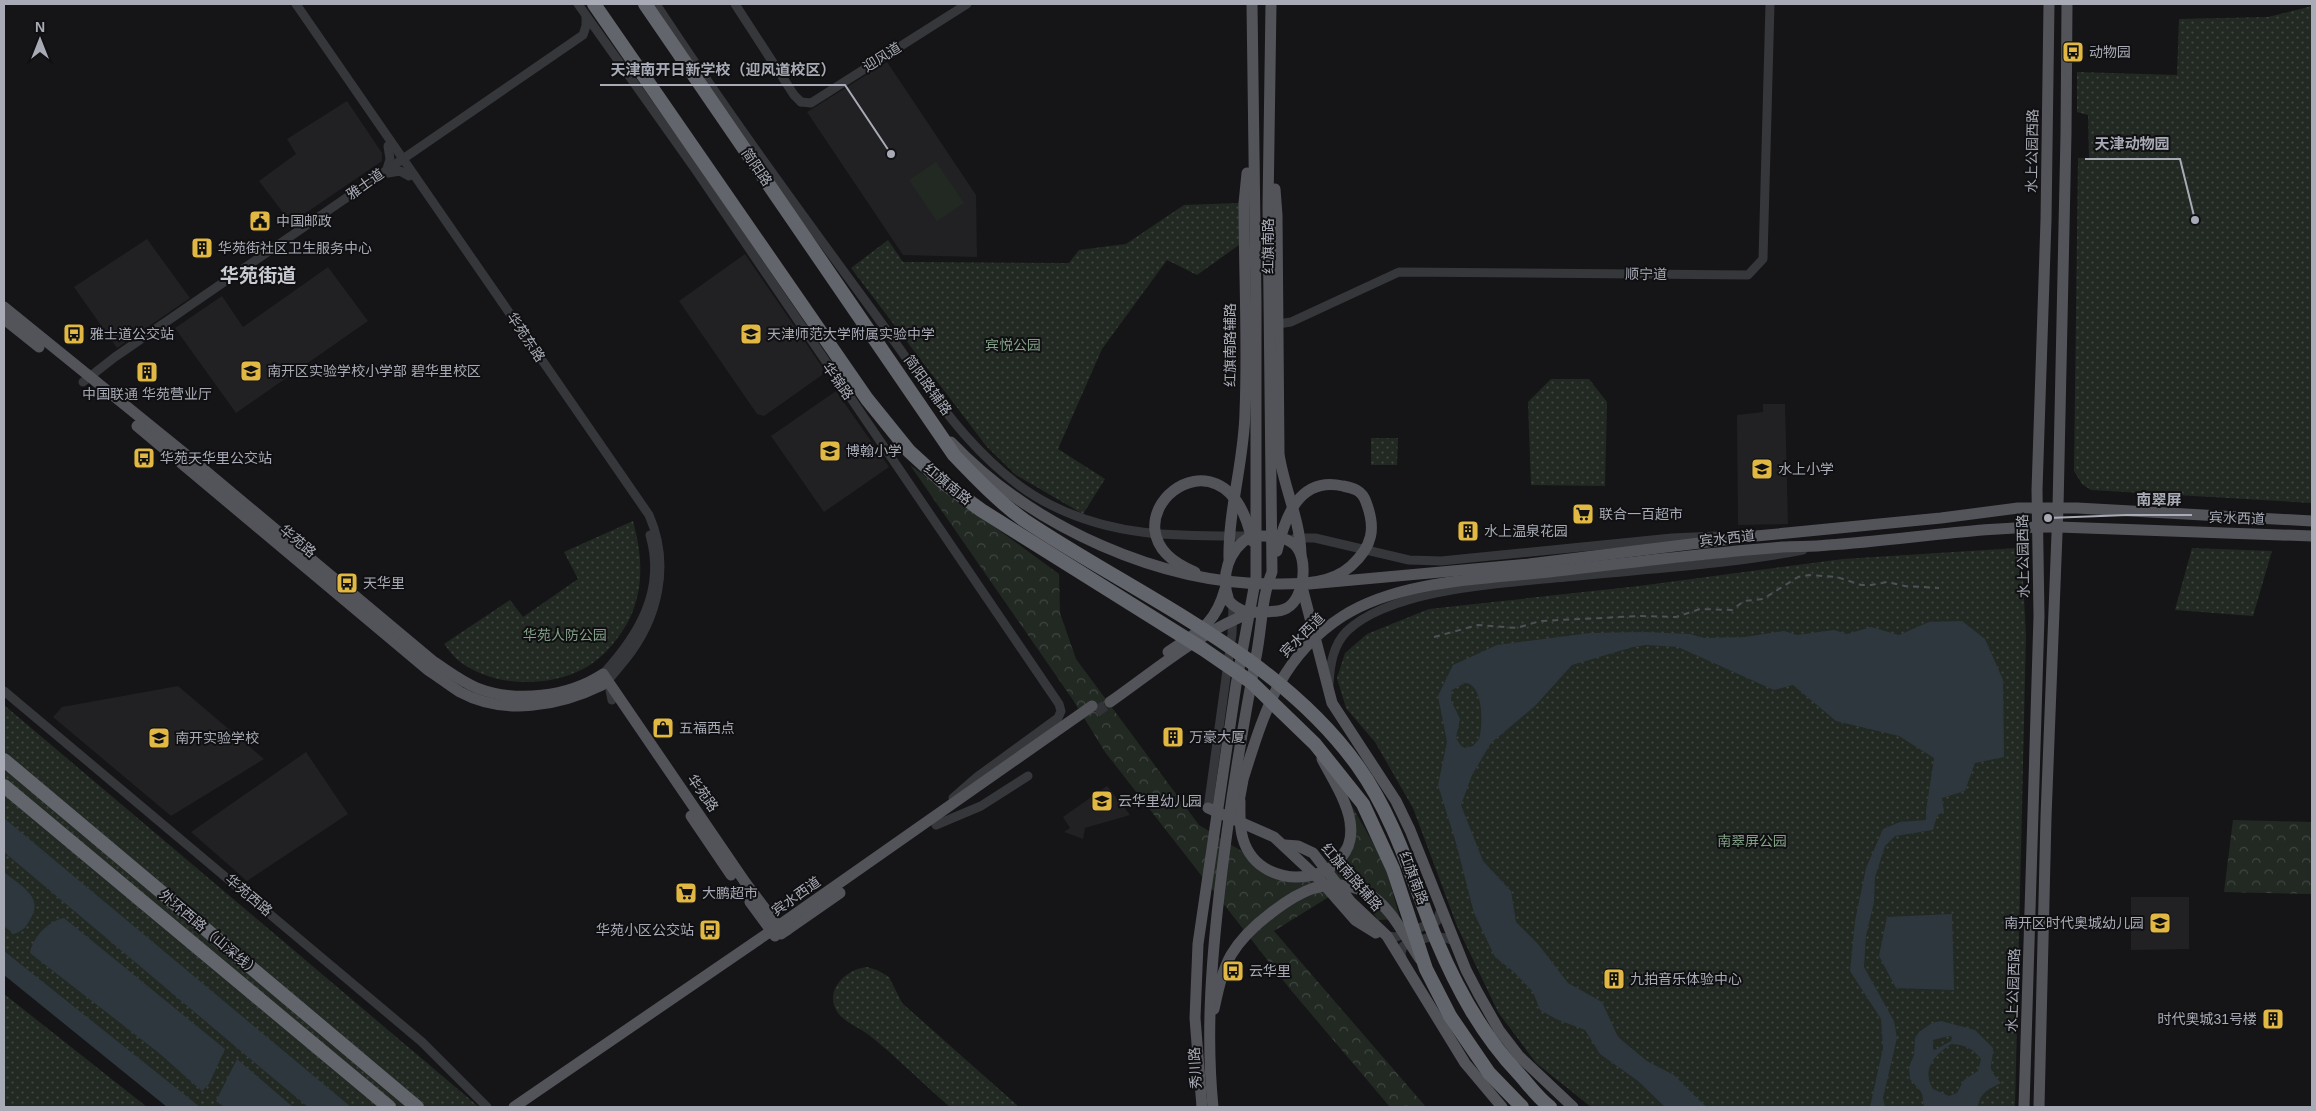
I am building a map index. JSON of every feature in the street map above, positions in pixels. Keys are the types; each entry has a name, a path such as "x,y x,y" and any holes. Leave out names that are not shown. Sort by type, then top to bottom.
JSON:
{"highway":[{"name":"红旗南路","path":"594,4 867,399 908,451 944,483 981,510 1251,682 1315,744 1363,804 1392,869 1426,969 1460,1034 1489,1073 1521,1107"},
{"name":"简阳路","path":"646,4 937,429"},
{"name":"红旗南路","path":"937,429 954,455 976,479 1023,519 1229,647 1276,680 1318,718 1357,765 1392,823 1436,939 1462,996 1500,1055 1550,1107"},
{"name":"外环西路（山深线）","path":"4,760 417,1107"},
{"name":"外环西路（山深线）","path":"4,786 389,1107"}],"main road":[{"name":"红旗南路","path":"1197,1050 1196,980 1200,926 1238,667 1256,582 1258,500 1252,4"},
{"name":"红旗南路","path":"1209,1028 1213,937 1242,731 1260,637 1264,591 1272,572 1268,208 1271,4"},
{"name":"水上公园西路","path":"2024,1107 2039,616 2037,507 2046,220 2049,4"},
{"path":"2039,1107 2046,807 2058,526 2067,4"},
{"name":"红旗南路辅路","path":"1229,559 1229,536 1243,449 1246,412 1244,203 1253,130"},
{"path":"1270,130 1277,215 1279,454 1300,538 1300,554 1306,585 1332,703 1396,800 1410,830 1466,970 1499,1030 1529,1067 1573,1107"},
{"name":"华苑路","path":"4,307 87,377 189,457 434,662 462,680 488,692 504,695 536,696 604,680 766,918 782,928"},
{"name":"华苑路","path":"4,319 87,377"},
{"path":"937,429 976,466 1018,498 1086,538 1136,560 1170,571 1216,580"},
{"path":"1216,580 1174,562 1162,548 1155,528 1157,510 1165,498 1171,492 1195,481 1211,482 1226,488 1244,510 1254,549 1256,582"},
{"path":"1272,572 1285,522 1292,506 1302,495 1316,486 1331,483 1359,491 1365,499 1372,517 1371,539 1362,556 1341,572 1306,585 1295,602 1286,609 1251,613 1233,619 1108,699 1208,624 1218,611 1226,587 1229,559 1236,548 1251,536 1280,537 1296,546 1300,554"},
{"name":"宾水西道","path":"1216,580 1306,585 1448,572 1677,547 1756,536 2037,507 2312,521"},
{"name":"宾水西道","path":"1244,776 1265,712 1294,660 1324,630 1344,616 1367,604 1404,592 1436,585 1754,550 1828,546 2037,526 2312,536"},
{"path":"1226,587 1229,602 1233,606 1251,613"},
{"path":"1203,637 1217,633 1223,636 1228,654"},
{"path":"1219,897 1227,867 1244,776 1259,680 1260,637"},
{"name":"宾水西道","path":"514,1107 782,928 936,825 1094,709 943,811 782,928 528,1107"},
{"path":"1240,801 1243,839 1253,858 1264,867 1289,878 1298,878 1317,874 1335,864 1343,854 1348,843 1350,821 1342,797 1315,744"},
{"path":"1208,808 1274,837 1320,880 1355,920 1370,931 1387,936 1465,1063 1502,1107"},
{"path":"1209,1028 1226,966 1236,947 1253,928 1284,903 1299,893 1315,887 1343,884 1365,892 1379,901 1390,913 1426,969"},
{"path":"766,918 781,919 782,928"},
{"name":"秀川路","path":"1209,1028 1209,1069 1213,1107"},
{"name":"秀川路","path":"1197,1050 1202,1107"}],"street":[{"name":"华苑东路","path":"289,4 388,146 411,175 634,502 648,526 654,565 650,598 636,634 604,680"},
{"name":"华苑东路","path":"296,4 401,163"},
{"name":"华锦路","path":"578,4 695,169 1059,704 1061,711 1058,718 969,784 951,800 943,811"},
{"path":"646,4 680,40"},
{"name":"简阳路辅路","path":"656,4 845,274 958,427 985,455 1023,488 1051,505 1087,520 1116,529 1146,534 1251,536"},
{"path":"735,4 794,95 802,102"},
{"name":"迎风道","path":"802,102 959,4"},
{"name":"迎风道","path":"802,102 811,102 967,4"},
{"name":"顺宁道","path":"1278,324 1291,322 1399,272 1748,275 1763,259 1770,4"},
{"name":"雅士道","path":"401,163 583,35 586,26 586,15"},
{"name":"雅士道","path":"87,377 584,38 594,35 601,38"},
{"path":"388,146 390,159 388,171 411,175"},
{"path":"1280,537 1316,538 1409,560 1441,561 1672,538 1756,536"},
{"path":"1329,691 1330,667 1336,646 1347,632 1364,618 1399,603 1426,596 1489,585 1730,560 1828,546"},
{"path":"1208,808 1233,619 1233,606"},
{"path":"615,666 615,698"},
{"name":"华苑西路","path":"4,690 179,835 422,1042 487,1107"},
{"path":"936,825 981,806 1028,776"},
{"path":"1387,936 1396,937 1437,922 1441,909"},
{"path":"1404,964 1403,946 1442,935 1454,941"}],"shaded area":[{"path":"887,62 976,195 977,257 903,255 807,112"},
{"path":"347,101 382,153 382,161 291,223 259,181 296,154 287,139"},
{"path":"147,239 190,298 117,348 74,287"},
{"name":"天津师范大学附属实验中学","path":"745,254 823,368 822,375 764,416 757,414 679,301"},
{"name":"南开区实验学校小学部 碧华里校区","path":"328,267 368,321 236,413 175,328 222,296 243,327"},
{"name":"博翰小学","path":"836,391 889,467 824,512 771,436"},
{"name":"水上小学","path":"1763,404 1785,404 1788,524 1738,525 1737,415 1763,412"},
{"path":"1962,621 1985,639 2003,680 2004,757 1975,763 1965,791 1942,798 1944,811 1937,816 1933,830 1895,836 1885,846 1875,877 1874,902 1866,936 1864,967 1894,1021 1897,1038 1883,1098 1885,1107 1870,1107 1883,1048 1881,1019 1850,971 1855,921 1866,868 1883,829 1900,822 1926,820 1934,758 1899,736 1836,721 1793,685 1774,690 1678,647 1646,645 1572,665 1535,706 1491,743 1472,775 1461,805 1483,861 1511,891 1516,922 1538,944 1568,983 1602,1002 1618,1037 1647,1061 1674,1075 1704,1105 1709,1107 1665,1107 1638,1081 1600,1054 1585,1030 1556,1019 1540,1010 1533,992 1514,972 1495,957 1474,913 1456,843 1438,785 1447,742 1438,696 1453,665 1497,645 1590,633 1644,632 1690,634 1704,638 1745,637 1784,631 1797,635 1834,630 1847,634 1871,627 1899,635 1929,622","holes":["1465,683 1471,685 1476,690 1479,698 1481,725 1479,739 1473,746 1465,748 1461,746 1456,738 1460,719 1451,700 1452,690"]},
{"name":"南开实验学校","path":"178,686 264,759 171,816 53,717 62,707"},
{"name":"南开实验学校","path":"306,752 348,814 247,881 191,832"},
{"name":"云华里幼儿园","path":"1107,786 1130,815 1085,828 1083,839 1064,832 1070,828 1063,817"},
{"path":"4,818 351,1107 308,1107 285,1088 4,852"},
{"path":"4,872 23,886 32,897 34,903 34,910 28,924 14,934 4,926"},
{"name":"南开区时代奥城幼儿园","path":"2131,897 2189,897 2189,949 2131,950"},
{"path":"1952,914 1954,990 1896,988 1879,956 1887,917"},
{"path":"64,918 225,1049 209,1084 202,1091 159,1053 30,953 34,941 42,931 52,922"},
{"path":"4,951 200,1107 167,1107 4,975"},
{"path":"1941,1021 1975,1030 1993,1048 1991,1069 2001,1083 1983,1094 1978,1107 1924,1107 1922,1093 1910,1079 1909,1067 1914,1055 1915,1038 1919,1032 1932,1023","holes":["1952,1037 1951,1041 1935,1050 1933,1049 1933,1040","1951,1044 1968,1048 1981,1059 1978,1071 1964,1080 1957,1093 1949,1096 1933,1089 1928,1075 1931,1063"]},
{"path":"237,1059 293,1107 224,1107 216,1101"}],"green space":[{"path":"2312,6 2312,503 2091,490 2082,484 2074,471 2078,158 2089,158 2088,115 2077,112 2077,72 2177,75 2179,19 2268,17"},
{"path":"936,162 964,203 937,221 909,180"},
{"name":"宾悦公园","path":"1239,203 1239,245 1197,275 1167,260 1102,349 1058,449 1105,479 1083,514 1016,475 987,447 851,268 888,240 903,262 1069,263 1079,250 1126,244 1184,205"},
{"path":"1551,379 1589,379 1607,402 1605,486 1531,485 1528,402"},
{"path":"1371,438 1398,438 1397,465 1371,465"},
{"path":"910,465 1059,574 1060,613 1076,659 1199,825 1261,863 1296,873 1326,868 1345,841 1344,792 1385,864 1400,919 1378,920 1353,882 1274,931 1426,1107 1390,1107 1290,989 1105,752 1073,700"},
{"name":"华苑人防公园","path":"633,521 640,565 639,586 634,608 626,626 614,643 591,664 568,675 553,679 536,682 503,680 473,670 459,661 444,644 510,600 523,617 578,579 564,552"},
{"name":"南翠屏公园","path":"2017,548 2022,561 2026,635 2015,1107 1591,1107 1536,1063 1498,1012 1457,926 1413,808 1375,742 1346,708 1337,678 1345,653 1367,634 1429,609 1639,586 1843,559"},
{"path":"2192,548 2272,551 2253,616 2175,610"},
{"path":"4,705 479,1107 169,1107 4,974"},
{"path":"2233,820 2312,822 2312,894 2224,892"},
{"path":"867,967 889,977 902,1003 1019,1107 950,1107 879,1043 841,1016 834,1005 833,997 835,990 844,977 851,972"},
{"path":"4,994 147,1107 4,1107"}],"tunnel":[{"path":"1096,712 1110,702"}],"railway":[{"path":"1434,637 1478,625 1517,628 1540,621 1640,616 1676,617 1700,609 1732,610 1744,601 1763,599 1798,577 1809,575 1837,577 1861,585 1887,582 1905,586 1939,588"}],"place":[{"name":"动物园","path":"2073,52"},
{"name":"天津南开日新学校（迎风道校区）","path":"891,154"},
{"name":"天津动物园","path":"2195,220"},
{"name":"中国邮政","path":"260,221"},
{"name":"华苑街社区卫生服务中心","path":"202,248"},
{"name":"雅士道公交站","path":"74,334"},
{"name":"天津师范大学附属实验中学","path":"751,334"},
{"name":"南开区实验学校小学部 碧华里校区","path":"251,371"},
{"name":"中国联通 华苑营业厅","path":"147,372"},
{"name":"博翰小学","path":"830,451"},
{"name":"华苑天华里公交站","path":"144,458"},
{"name":"水上小学","path":"1762,469"},
{"name":"联合一百超市","path":"1583,514"},
{"name":"南翠屏","path":"2048,518"},
{"name":"水上温泉花园","path":"1468,531"},
{"name":"天华里","path":"347,583"},
{"name":"五福西点","path":"663,728"},
{"name":"万豪大厦","path":"1173,737"},
{"name":"南开实验学校","path":"159,738"},
{"name":"云华里幼儿园","path":"1102,801"},
{"name":"大鹏超市","path":"686,893"},
{"name":"南开区时代奥城幼儿园","path":"2160,923"},
{"name":"华苑小区公交站","path":"710,930"},
{"name":"云华里","path":"1233,971"},
{"name":"九拍音乐体验中心","path":"1614,979"},
{"name":"时代奥城31号楼","path":"2273,1019"}],"district":[{"name":"华苑街道","path":"258,275"}]}
